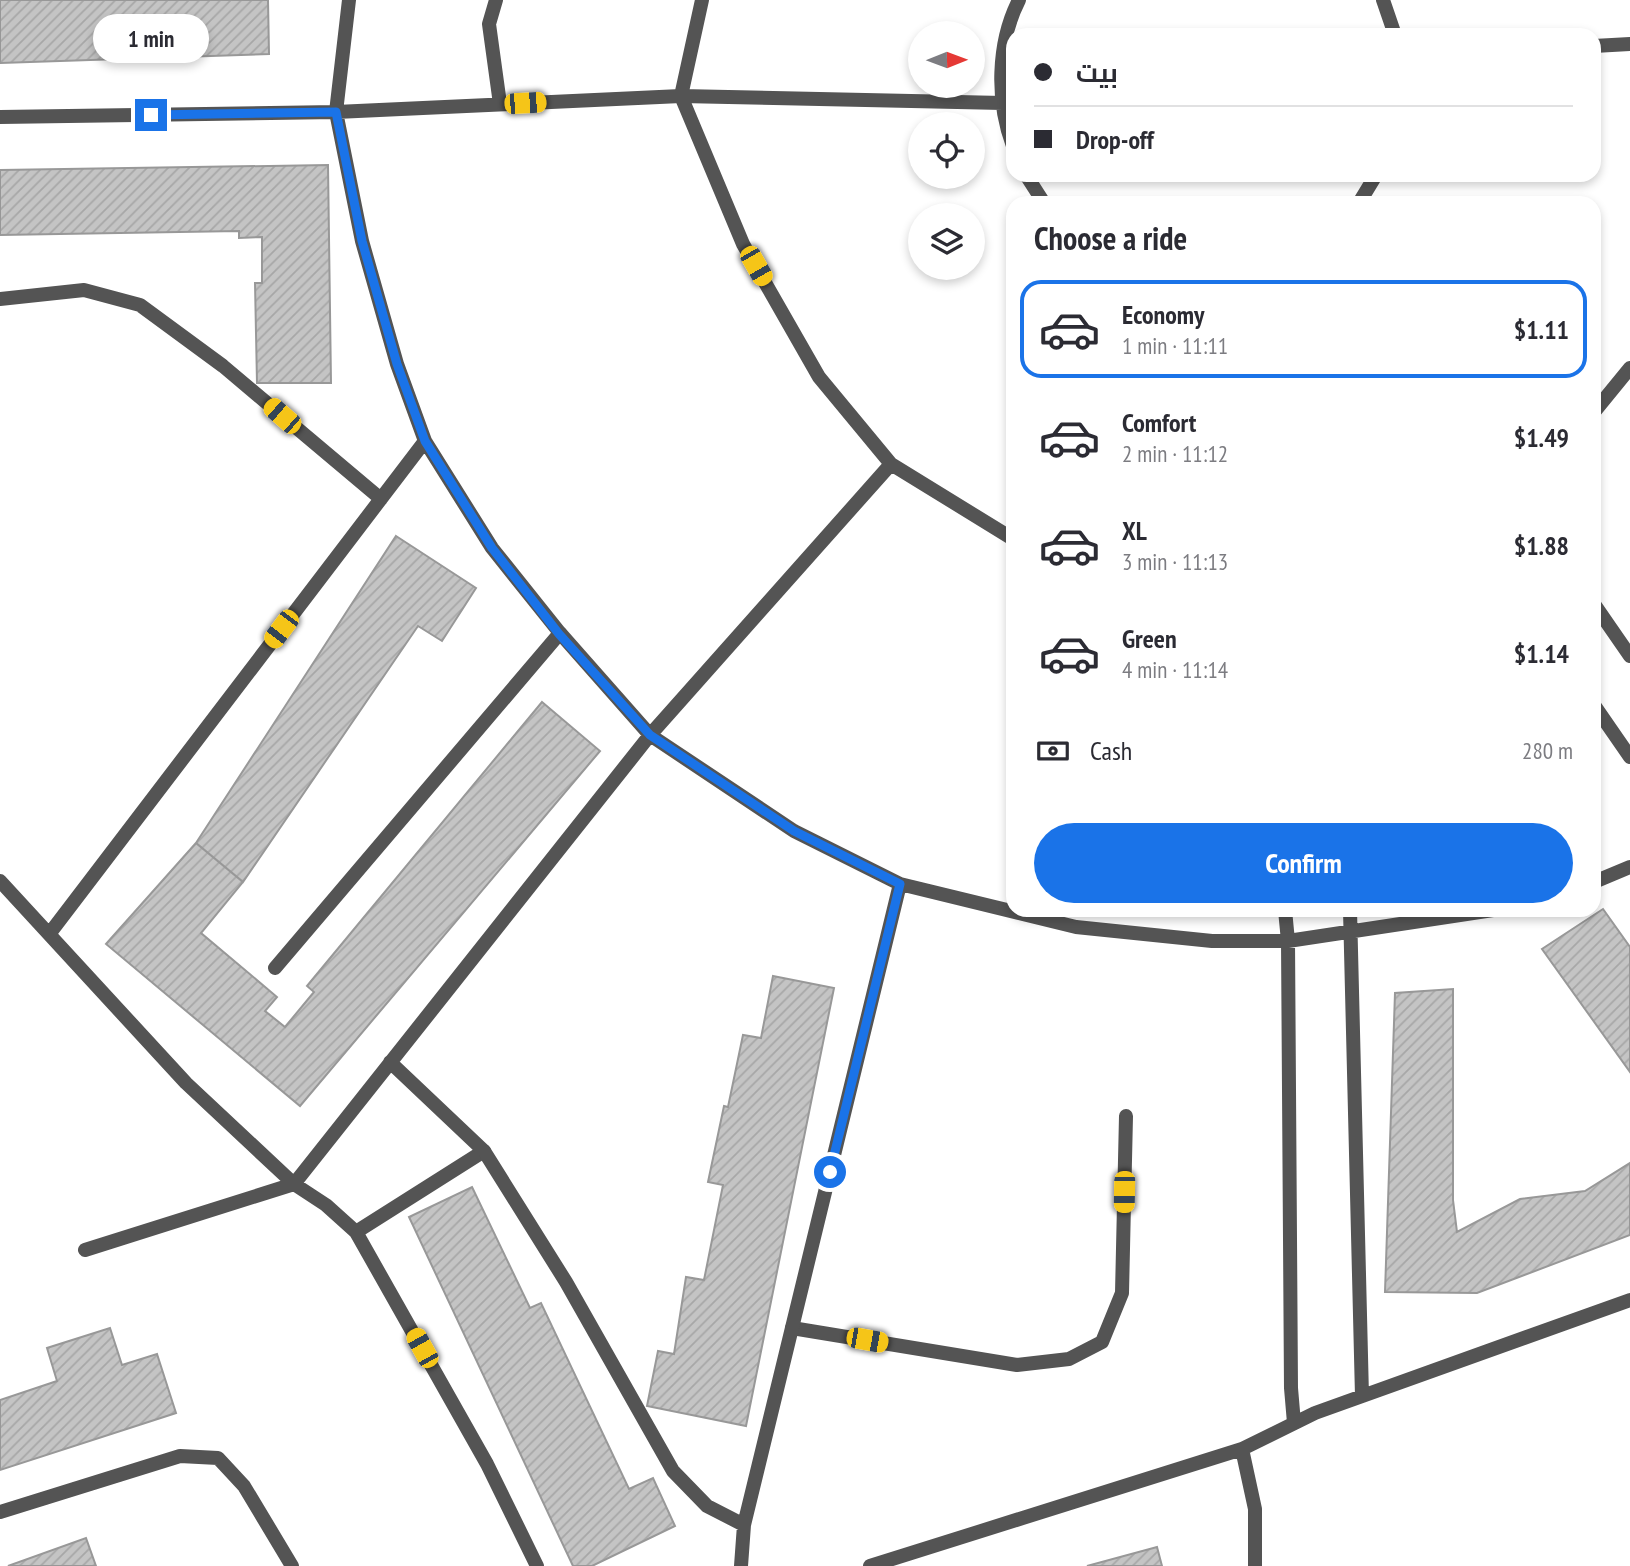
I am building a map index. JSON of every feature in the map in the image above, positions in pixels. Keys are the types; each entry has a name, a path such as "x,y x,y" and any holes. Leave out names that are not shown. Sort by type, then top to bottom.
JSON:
{"street":[{"path":"349,0 336,112 362,241 397,364 425,441 492,548 559,634 650,735 794,831 900,884 1006,910"},
{"path":"496,0 489,23 500,104"},
{"path":"702,0 681,96 743,244 819,377 891,464 1006,535"},
{"path":"1009,28 1019,0"},
{"path":"1384,0 1393,28"},
{"path":"1006,38 1002,70 1006,116"},
{"path":"1601,46 1630,44"},
{"path":"0,117 336,112 681,96 1003,103"},
{"path":"0,299 85,290 140,305 223,366 381,499"},
{"path":"1601,403 1630,368"},
{"path":"50,933 425,441"},
{"path":"85,1250 294,1184 650,735 891,464"},
{"path":"1601,614 1630,656"},
{"path":"275,968 559,634"},
{"path":"1601,715 1630,757"},
{"path":"1601,879 1630,867"},
{"path":"0,881 186,1083 294,1184 326,1205 356,1232 487,1464 537,1566"},
{"path":"741,1566 744,1525 900,884"},
{"path":"1035,917 1076,927 1212,941 1288,941 1450,917"},
{"path":"1286,917 1290,1333 1294,1423"},
{"path":"1351,917 1362,1396"},
{"path":"390,1062 484,1151 566,1282 673,1471 707,1506 744,1525"},
{"path":"792,1328 1017,1365 1069,1359 1102,1342 1122,1293 1126,1116"},
{"path":"356,1232 484,1151"},
{"path":"870,1566 1242,1449 1294,1423 1362,1396 1630,1300"},
{"path":"1242,1449 1255,1509 1255,1566"},
{"path":"0,1512 180,1456 218,1458 244,1486 292,1566"}],"building":[{"path":"0,0 268,0 269,54 0,63"},
{"path":"328,165 331,383 257,383 255,283 262,283 262,237 239,238 239,231 0,235 0,170"},
{"path":"396,536 476,588 442,641 418,626 243,882 196,843"},
{"path":"542,702 600,751 300,1106 106,944 196,843 243,882 201,933 277,997 265,1011 285,1027 314,992 307,986"},
{"path":"1603,909 1630,947 1630,1072 1542,949 1591,917 1601,917"},
{"path":"773,976 834,988 746,1426 647,1406 658,1351 674,1354 686,1277 704,1280 723,1185 708,1182 724,1106 728,1107 743,1035 761,1038"},
{"path":"1453,989 1453,1200 1457,1232 1520,1199 1585,1191 1630,1163 1630,1235 1477,1293 1385,1292 1395,993"},
{"path":"472,1187 530,1308 541,1303 629,1489 653,1478 675,1526 592,1566 573,1566 409,1217"},
{"path":"110,1328 122,1365 157,1354 176,1413 0,1470 0,1400 57,1381 47,1348"},
{"path":"86,1538 96,1566 8,1566"},
{"path":"1157,1547 1162,1566 1087,1566"}],"route":[{"path":"151,115 336,112 362,241 397,364 425,441 492,548 559,634 650,735 794,831 900,884 830,1172"}]}
